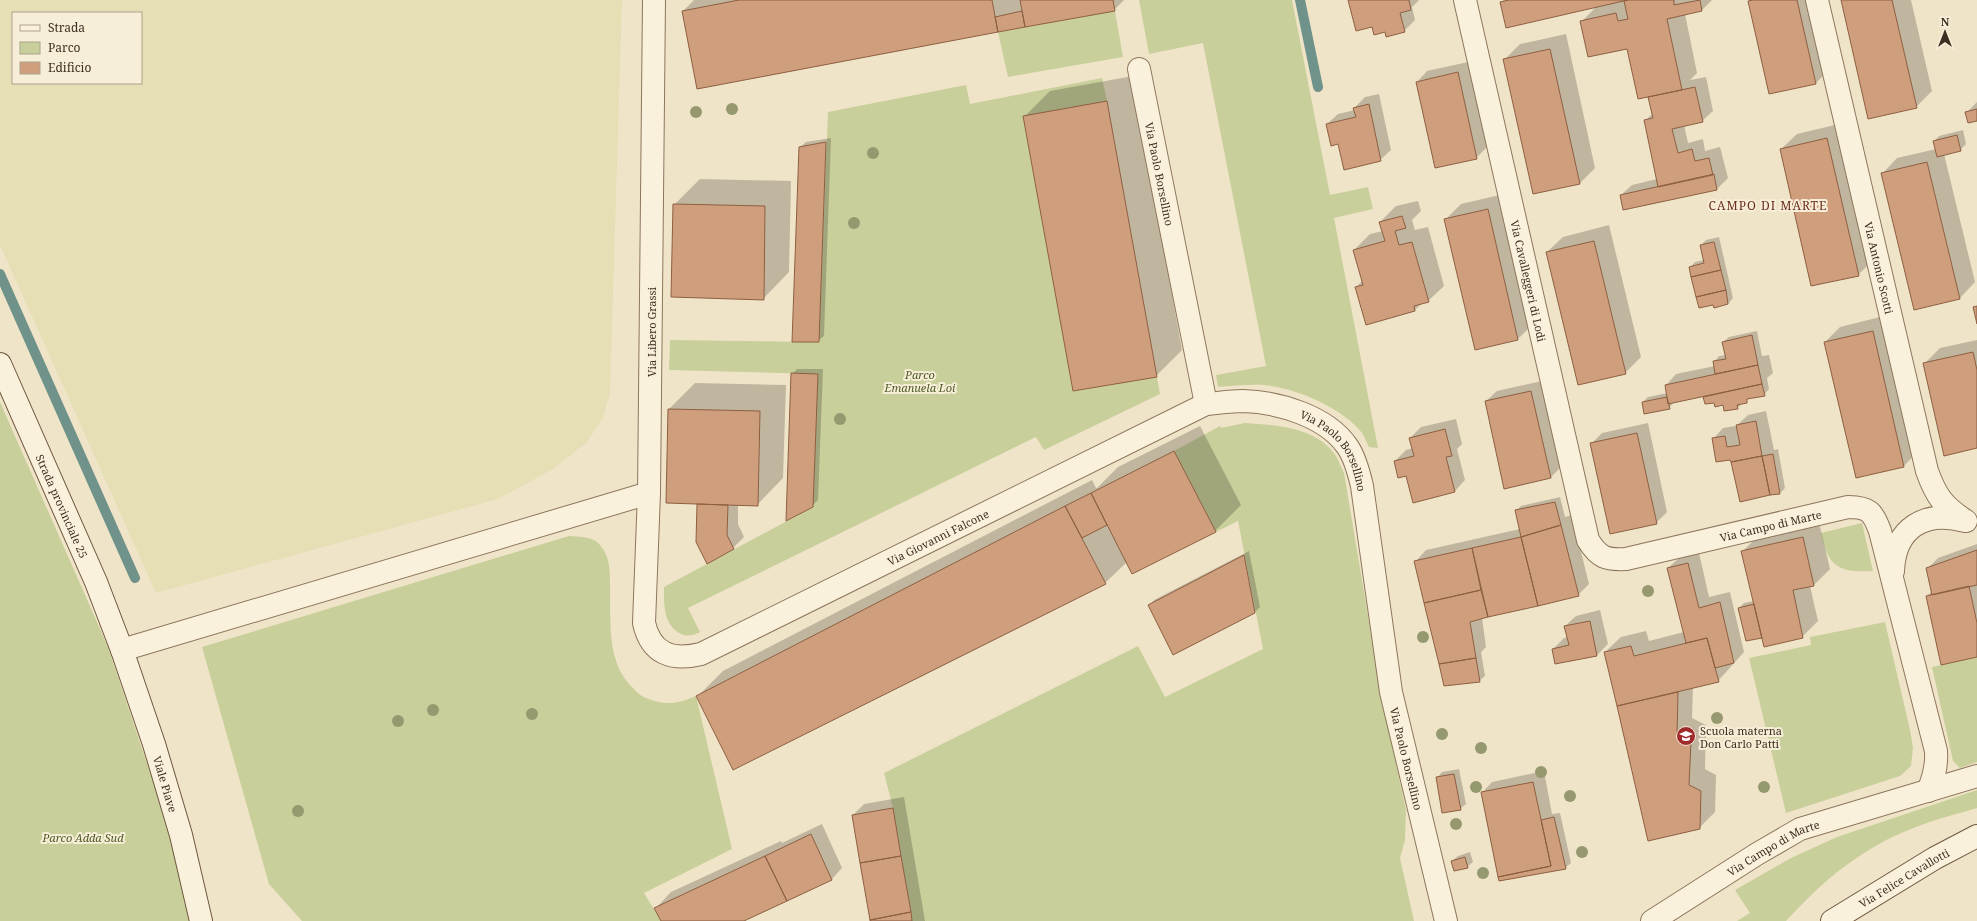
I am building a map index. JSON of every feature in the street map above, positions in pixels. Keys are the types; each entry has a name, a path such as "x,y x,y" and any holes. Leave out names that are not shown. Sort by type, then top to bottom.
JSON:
{"street":[{"name":"Via Libero Grassi","path":"654,0 649,493 644,623 647,637 654,646 666,654"},
{"name":"Via Cavalleggeri di Lodi","path":"1465,0 1588,540 1595,550 1603,556"},
{"name":"Via Antonio Scotti","path":"1817,0 1927,471 1934,491 1943,504 1971,524"},
{"name":"Via Paolo Borsellino","path":"1139,69 1206,404 1243,401 1280,406 1311,417 1333,430 1348,446 1357,467 1362,486 1391,692 1446,921"},
{"name":"Strada provinciale 25","path":"0,364 96,582 122,650"},
{"name":"Via Giovanni Falcone","path":"666,654 680,657 701,654 1206,404"},
{"path":"122,650 649,493"},
{"name":"Via Campo di Marte","path":"1603,556 1613,559 1626,559 1848,507 1863,507 1870,512 1876,521 1892,578 1936,751 1937,761 1934,776 1928,791"},
{"name":"Via Campo di Marte","path":"1892,578 1893,559 1897,546 1904,535 1914,526 1926,520 1941,517 1971,524"},
{"name":"Viale Piave","path":"122,650 154,744 179,828 201,921"},
{"name":"Via Campo di Marte","path":"1652,921 1757,854 1800,829 1977,776"},
{"name":"Via Felice Cavallotti","path":"1832,921 1935,858 1977,836"}],"shaded area":[{"path":"0,0 622,0 610,393 603,418 587,442 553,469 498,499 156,593 0,245"}],"green space":[{"path":"1139,0 1292,0 1330,195 1368,187 1373,209 1334,218 1378,448 1369,447 1362,433 1343,415 1304,395 1290,390 1264,385 1218,387 1216,375 1266,366 1203,43 1149,54"},
{"path":"1115,11 1123,57 1008,77 998,32"},
{"name":"Parco Emanuela Loi","path":"1102,78 1107,101 1023,117 1073,391 1157,377 1160,394 1044,450 1036,437 688,608 700,632 690,636 679,633 667,619 664,587 813,507 818,374 669,370 670,340 819,342 828,112 966,85 970,104"},
{"name":"Parco Adda Sud","path":"0,402 108,647 172,838 190,921 0,921"},
{"path":"1245,423 1295,429 1307,433 1328,446 1336,456 1344,473 1382,699 1406,810 1405,840 1400,858 1414,921 912,921 893,808 884,773 1138,646 1165,697 1263,649 1238,521 1216,532 1174,451 1220,426 1221,428"},
{"path":"1862,523 1873,571 1852,571 1843,569 1837,566 1827,554 1821,533"},
{"path":"569,536 594,540 603,549 608,559 610,580 611,638 613,651 622,675 637,692 653,701 671,703 683,701 696,696 732,849 644,893 661,921 302,921 269,884 202,647"},
{"path":"1885,622 1910,730 1913,748 1911,766 1900,776 1786,813 1749,658 1811,645 1810,637"},
{"path":"1977,657 1977,762 1960,768 1953,761 1932,667"},
{"path":"1977,790 1977,808 1924,824 1896,835 1861,855 1830,878 1786,921 1737,921 1750,913 1735,890 1791,858 1837,837"}],"building":[{"path":"739,0 992,0 998,32 697,89 682,11"},
{"path":"1020,0 1113,0 1115,11 1025,27"},
{"path":"1348,0 1409,0 1411,10 1400,13 1405,32 1386,37 1385,32 1374,35 1372,27 1356,31"},
{"path":"1509,0 1628,0 1506,28 1500,2"},
{"path":"1674,0 1674,5 1700,0 1702,11 1667,19 1682,90 1638,99 1627,49 1588,57 1580,21 1616,13 1618,21 1628,19 1624,1"},
{"path":"1797,0 1816,84 1769,94 1748,1"},
{"path":"1841,0 1892,0 1917,108 1868,119"},
{"path":"1022,11 1025,27 998,32 995,17"},
{"path":"1550,49 1580,184 1533,194 1503,59"},
{"path":"1458,72 1477,159 1435,168 1416,82"},
{"path":"1695,87 1703,122 1672,129 1678,153 1692,149 1695,161 1709,158 1713,175 1658,187 1644,120 1653,118 1648,97"},
{"path":"1107,101 1157,377 1073,391 1023,116"},
{"path":"1369,104 1381,161 1344,170 1338,144 1331,146 1326,124 1356,117 1353,108"},
{"path":"1977,109 1977,121 1968,123 1965,112"},
{"path":"1957,135 1961,151 1937,157 1933,141"},
{"path":"1827,138 1859,276 1811,286 1780,149"},
{"path":"826,142 819,342 792,342 799,147"},
{"path":"1927,162 1960,299 1914,310 1881,173"},
{"path":"1714,174 1717,190 1623,210 1620,195"},
{"path":"673,204 765,206 764,300 671,297"},
{"path":"1488,209 1518,340 1475,350 1444,219"},
{"path":"1402,216 1406,228 1395,231 1399,245 1412,242 1429,302 1414,306 1415,311 1366,325 1355,287 1363,285 1353,250 1385,241 1379,222"},
{"path":"1594,241 1626,374 1578,385 1546,252"},
{"path":"1714,242 1721,270 1691,277 1689,267 1704,263 1700,245"},
{"path":"1721,270 1726,290 1696,297 1691,277"},
{"path":"1726,290 1728,304 1714,308 1713,305 1699,308 1696,297"},
{"path":"1977,306 1977,324 1973,307"},
{"path":"1873,331 1904,467 1856,478 1824,342"},
{"path":"1752,335 1758,365 1715,374 1713,361 1726,359 1722,342"},
{"path":"1973,352 1977,370 1977,448 1944,456 1923,363"},
{"path":"1758,365 1762,384 1668,404 1665,385"},
{"path":"791,373 818,374 813,507 786,521"},
{"path":"1762,384 1765,396 1747,399 1747,403 1737,405 1738,409 1724,411 1723,405 1715,407 1714,403 1705,404 1703,397"},
{"path":"1531,391 1551,478 1504,489 1485,401"},
{"path":"1667,397 1670,409 1644,414 1642,402"},
{"path":"668,409 760,411 758,506 666,503"},
{"path":"1756,421 1762,456 1731,462 1730,460 1716,462 1712,438 1725,436 1727,447 1740,445 1736,425"},
{"path":"1445,429 1452,456 1446,457 1455,492 1413,503 1406,476 1398,478 1394,461 1414,456 1409,438"},
{"path":"1637,433 1657,524 1610,534 1590,443"},
{"path":"1174,451 1216,532 1132,574 1091,493"},
{"path":"1773,454 1780,494 1770,495 1762,456"},
{"path":"1762,456 1770,495 1740,502 1731,462"},
{"path":"1091,493 1107,525 1082,538 1065,506"},
{"path":"1555,502 1561,525 1521,537 1515,510"},
{"path":"697,504 728,505 727,535 734,549 707,564 696,542"},
{"path":"1065,506 1106,584 733,770 696,696"},
{"path":"1561,525 1579,596 1538,606 1521,537"},
{"path":"1521,537 1538,606 1488,617 1472,548"},
{"path":"1803,537 1814,586 1793,590 1803,638 1764,647 1741,551"},
{"path":"1472,548 1481,590 1424,603 1414,561"},
{"path":"1977,550 1977,585 1932,595 1926,568"},
{"path":"1244,555 1255,613 1173,655 1148,605"},
{"path":"1688,563 1699,608 1720,602 1734,663 1715,668 1707,638 1686,643 1667,568"},
{"path":"1969,586 1977,623 1977,657 1941,665 1926,596"},
{"path":"1481,590 1488,617 1470,622 1476,658 1439,664 1424,603"},
{"path":"1754,604 1762,638 1746,641 1738,608"},
{"path":"1590,621 1597,656 1555,664 1552,649 1569,645 1564,626"},
{"path":"1707,638 1719,682 1617,706 1604,652 1631,646 1634,656"},
{"path":"1476,658 1480,682 1444,686 1439,664"},
{"path":"1678,692 1677,734 1691,741 1689,785 1701,791 1700,829 1648,841 1617,706"},
{"path":"1454,774 1461,810 1442,813 1436,777"},
{"path":"1533,782 1551,866 1498,877 1481,792"},
{"path":"893,808 901,856 860,863 852,815"},
{"path":"1554,817 1566,869 1499,881 1498,877 1551,866 1541,820"},
{"path":"811,834 832,880 787,901 765,856"},
{"path":"765,856 787,901 744,921 661,921 654,908"},
{"path":"901,856 911,912 870,920 860,863"},
{"path":"1465,857 1468,868 1454,871 1451,861"},
{"path":"911,912 912,921 870,921 870,920"}],"waterway":[{"path":"1300,0 1318,87"},
{"path":"0,274 135,578"}],"place":[{"name":"Scuola materna Don Carlo Patti","path":"1686,736"}],"district":[{"name":"CAMPO DI MARTE","path":"1768,205"}]}
